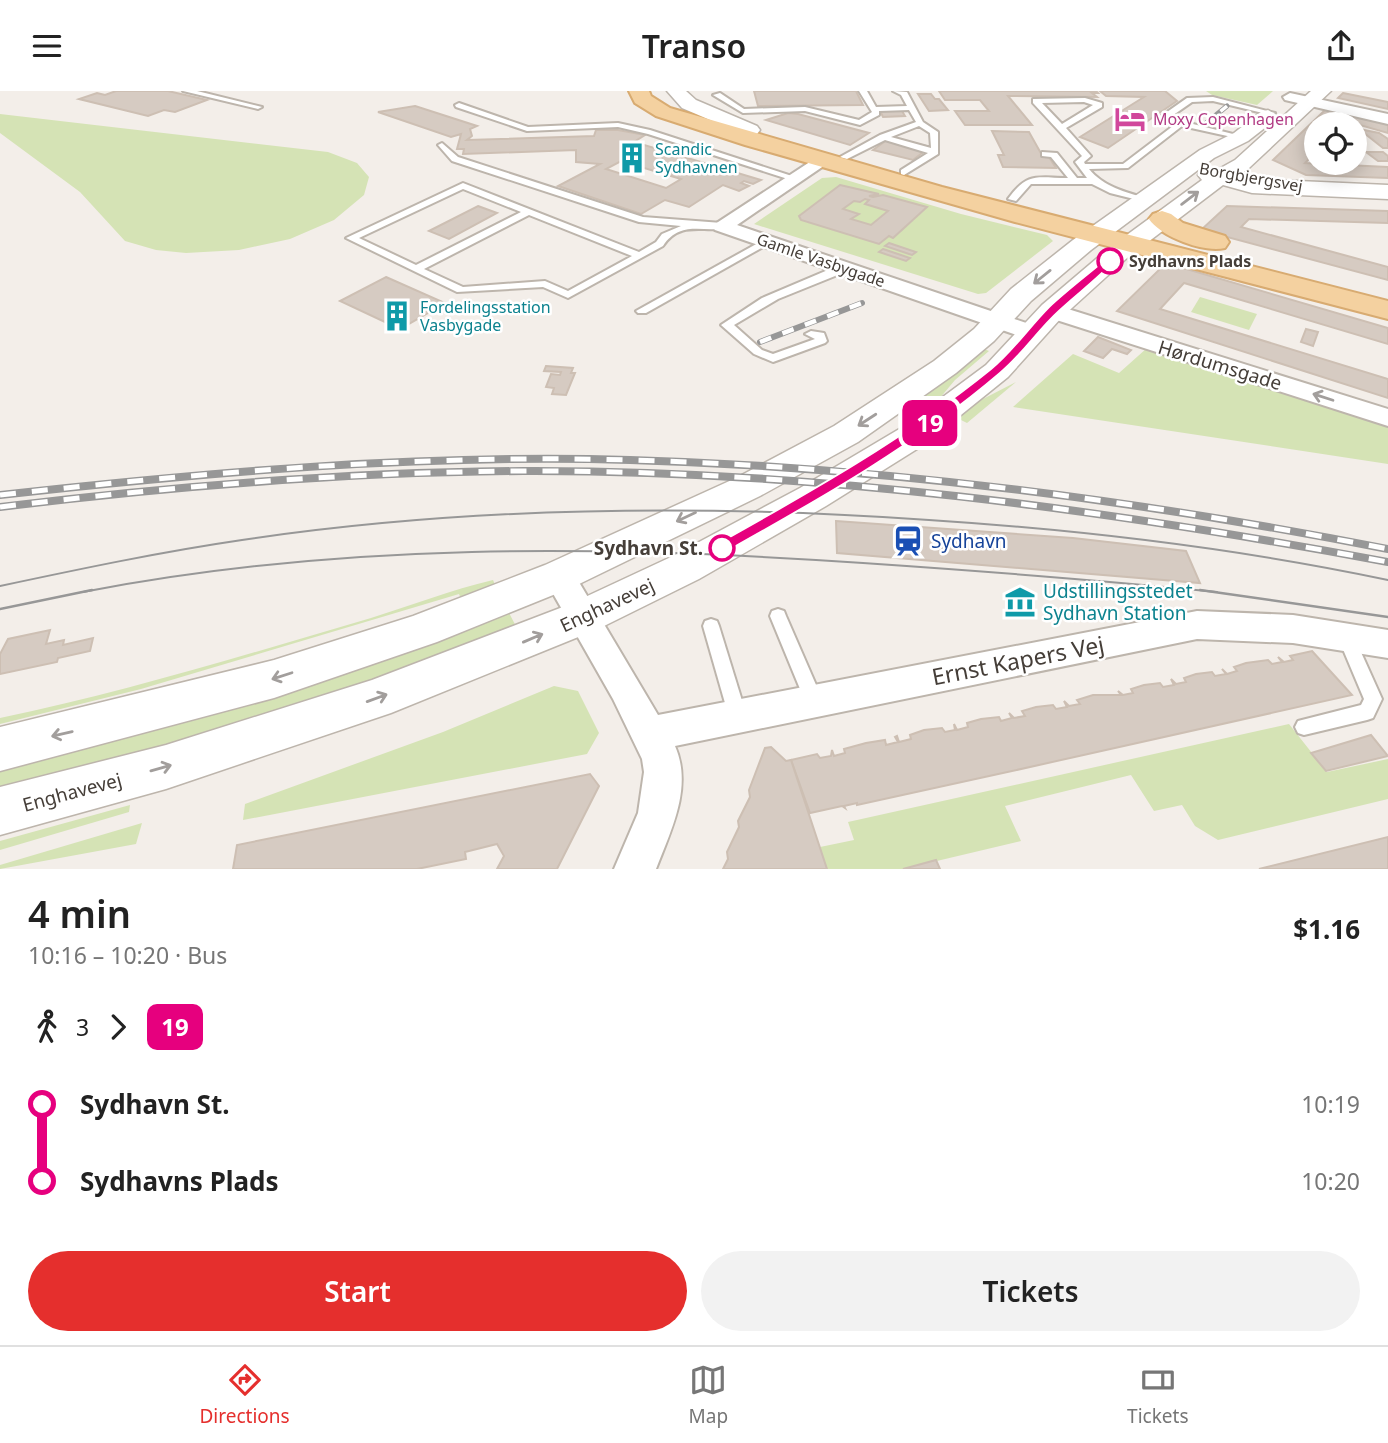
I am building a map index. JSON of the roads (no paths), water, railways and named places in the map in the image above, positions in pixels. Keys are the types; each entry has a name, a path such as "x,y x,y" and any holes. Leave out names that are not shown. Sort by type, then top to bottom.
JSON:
{"main road":[{"path":"639,91 642,99 663,112 833,158 904,172 1131,226 1388,295"},
{"path":"658,91 676,106 970,202 1131,226 1388,310"}],"street":[{"path":"676,91 690,104 750,130"},
{"path":"0,749 274,679 432,626 559,576 748,488 846,434 960,356 1021,295 1131,226 1224,176 1305,95"},
{"path":"1131,226 1190,166 1241,137 1271,113 1305,95 1388,119"},
{"name":"Gamle Vasbygade","path":"722,226 794,178 833,158"},
{"name":"Borgbjergsvej","path":"1190,166 1252,186 1388,192"},
{"name":"Gamle Vasbygade","path":"722,226 997,320 1043,322"},
{"name":"Enghavevej","path":"0,811 166,767 363,703 502,651 583,617 684,568 902,443 975,389 1020,348 1131,226"},
{"name":"Hørdumsgade","path":"1043,322 1086,324 1388,418"},
{"path":"559,576 661,757 663,772 658,814 635,869"},
{"name":"Ernst Kapers Vej","path":"649,734 1197,625 1255,625 1344,633 1388,644"}],"lane":[{"path":"187,91 258,107"},
{"path":"717,95 743,111 805,109 860,123 876,113 863,91"},
{"path":"903,92 920,123 934,132 935,152"},
{"path":"1190,92 1198,100"},
{"path":"1161,119 1189,100 1213,99 1271,113"},
{"path":"1061,128 1099,105 1088,101 1036,101 1061,128 1087,156 1079,162 1094,181 1113,191 1131,226"},
{"path":"459,105 527,129 618,125 650,132 794,178"},
{"path":"873,109 911,108"},
{"path":"1161,119 1241,137"},
{"path":"1083,167 1125,166 1179,125 1161,119"},
{"path":"833,158 920,123"},
{"path":"883,137 935,152"},
{"path":"442,145 455,159 642,220 722,226"},
{"path":"904,172 935,152"},
{"path":"1045,154 1054,155 1075,181"},
{"path":"1013,199 1029,181 1094,181"},
{"path":"639,255 463,186 351,238 461,290 545,283 568,295 660,244 665,236 693,224"},
{"path":"416,269 528,212"},
{"path":"642,311 767,241"},
{"path":"811,334 820,335 821,341 774,358 758,352 727,325 791,288 831,276 842,267"},
{"path":"778,616 814,701"},
{"path":"711,626 738,717"},
{"path":"1304,727 1367,712 1373,699 1344,633"}],"tram line":[{"path":"0,586 181,550 327,529 499,515 671,510 843,515 1044,529 1217,550 1388,580"},
{"path":"83,592 277,564 374,556 570,551 863,563 1209,591"},
{"path":"0,609 92,590"},
{"path":"1200,590 1209,591"},
{"path":"1209,591 1217,592"},
{"path":"1209,591 1388,617"}],"railway":[{"path":"1205,124 1227,106"},
{"path":"760,342 862,303"},
{"path":"0,495 236,472 393,462 630,460 821,470 1010,489 1200,515 1388,549"},
{"path":"0,507 327,477 458,472 633,472 742,477 958,496 1174,525 1388,562"}],"place":[{"name":"Moxy Copenhagen","path":"1130,119"},
{"name":"Scandic Sydhavnen","path":"632,158"},
{"name":"Sydhavns Plads","path":"1110,261"},
{"name":"Fordelingsstation Vasbygade","path":"397,316"},
{"name":"Sydhavn","path":"908,541"},
{"name":"Sydhavn St.","path":"722,548"},
{"name":"Udstillingsstedet Sydhavn Station","path":"1020,602"}]}
